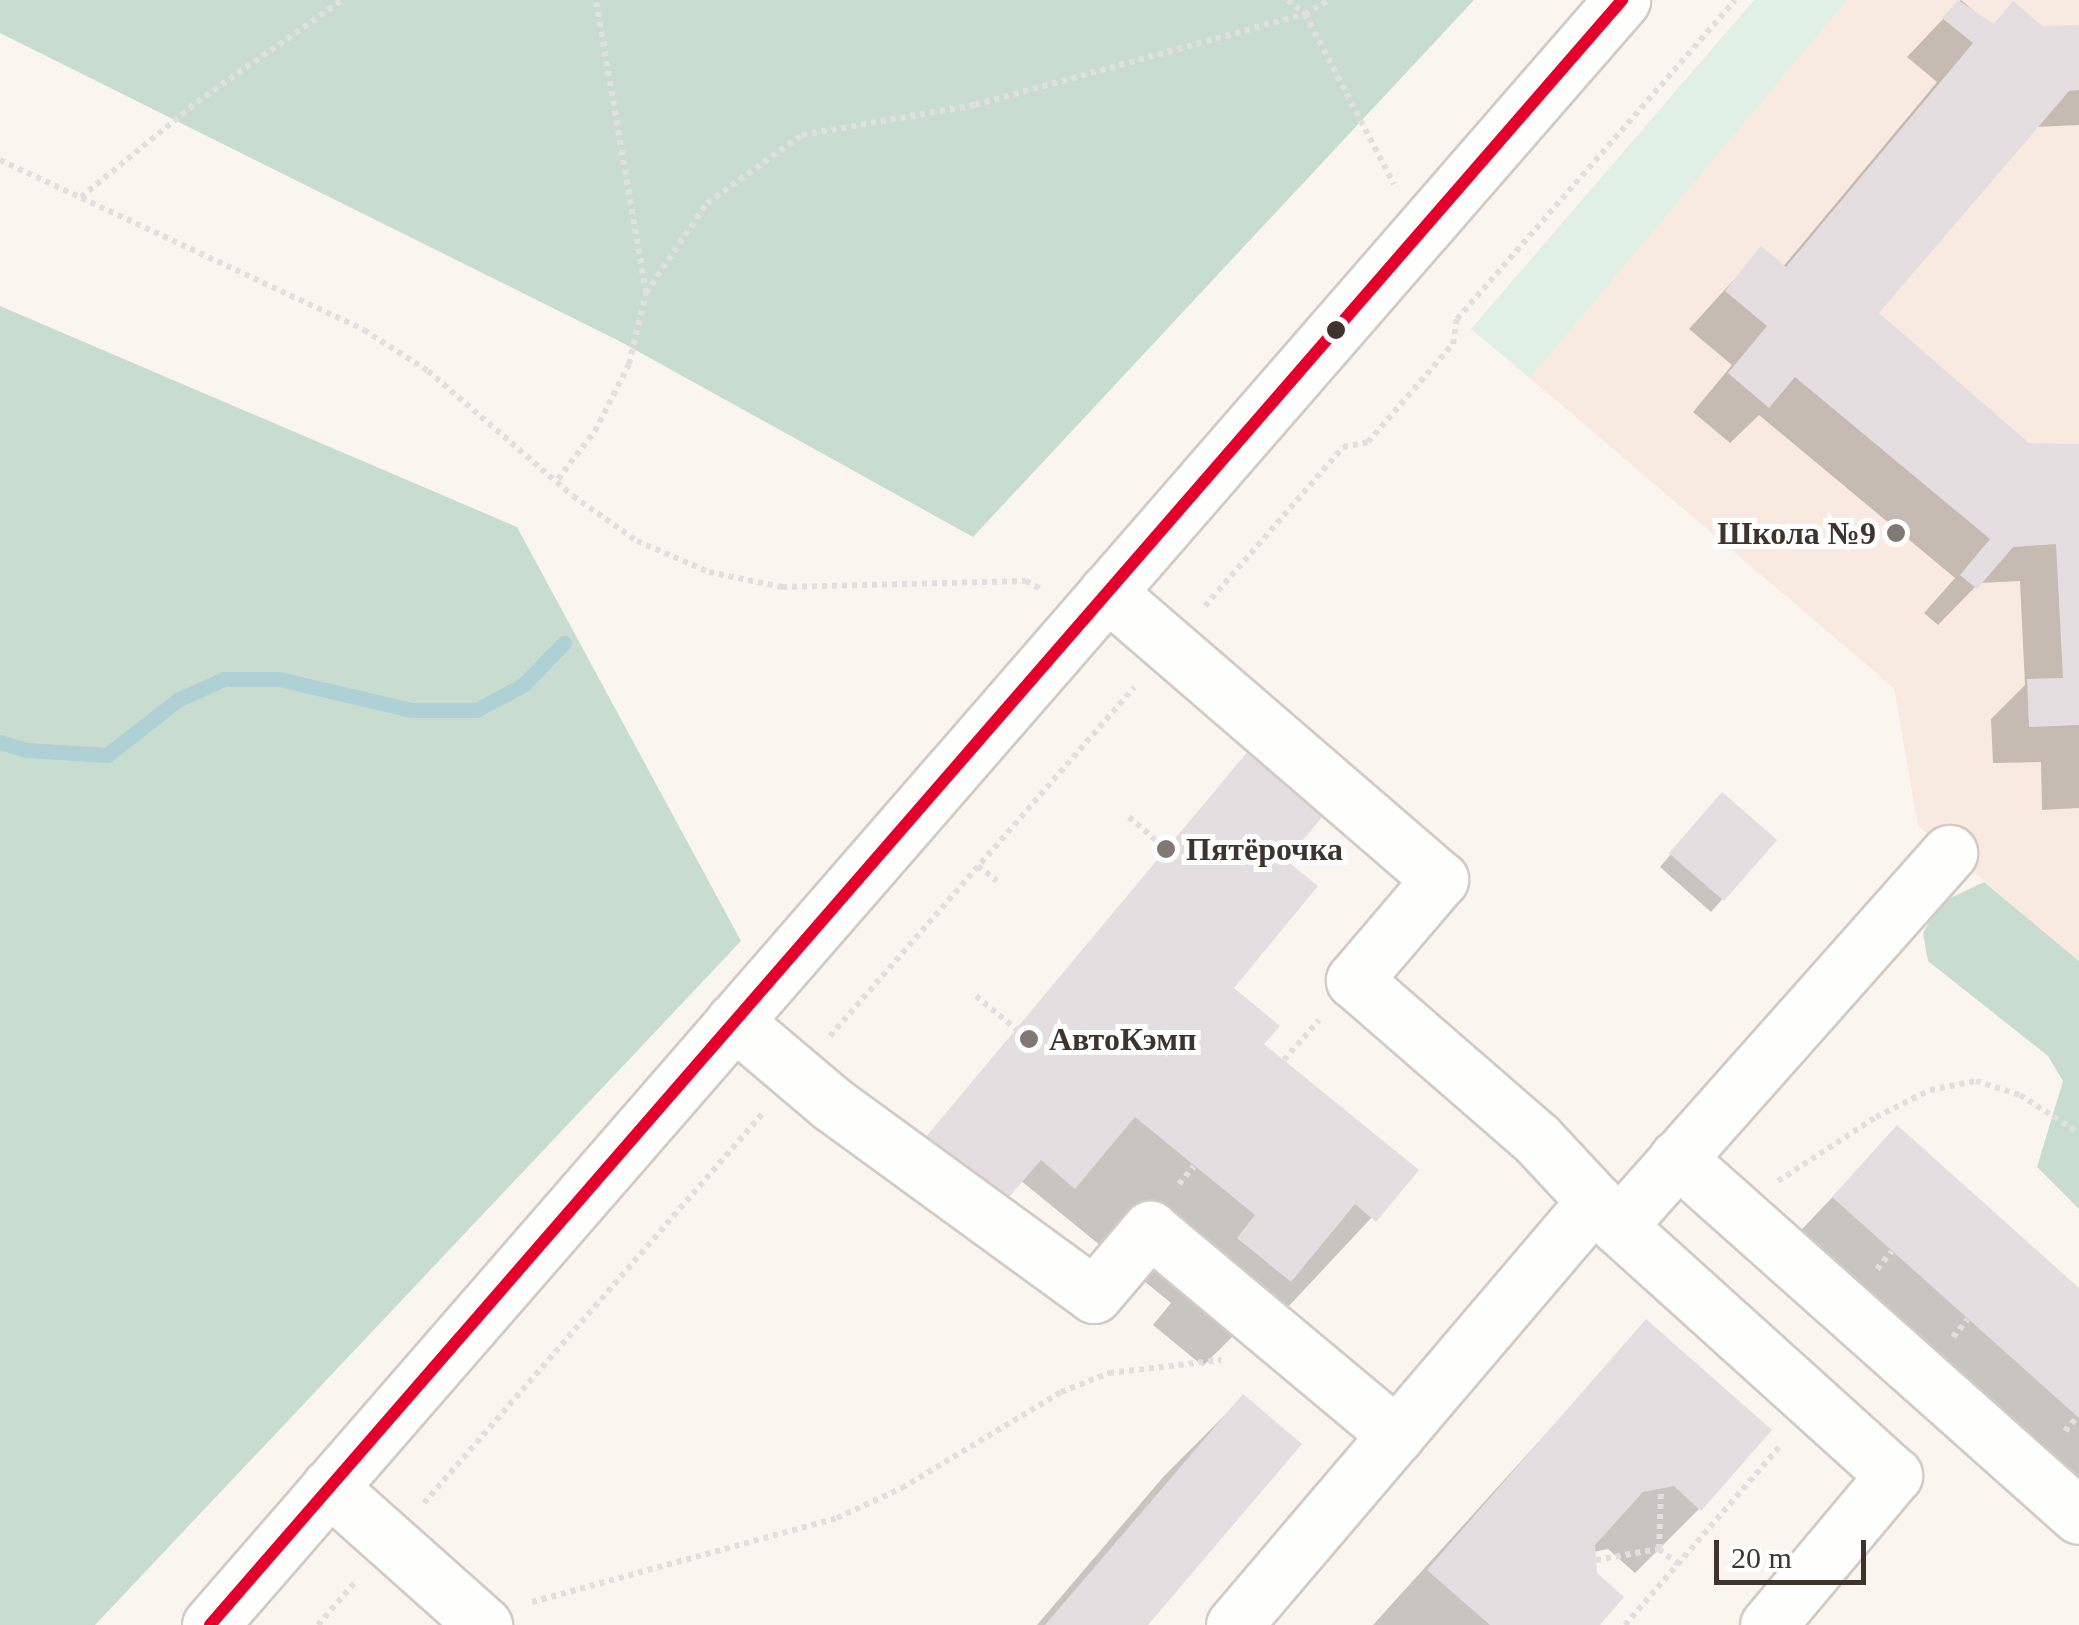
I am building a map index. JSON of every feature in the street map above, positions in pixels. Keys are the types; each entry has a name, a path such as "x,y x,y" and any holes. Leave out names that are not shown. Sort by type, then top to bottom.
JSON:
{"street":[{"path":"210,1625 1622,0"},
{"path":"1098,604 1169,646 1440,879 1354,980 1537,1138 1606,1213 1894,1474 1768,1625"},
{"path":"1234,1625 1396,1435 1606,1213 1677,1158 1950,853"},
{"path":"734,1021 796,1074 1094,1296 1150,1228 1396,1435"},
{"path":"1677,1158 2079,1516"},
{"path":"330,1487 480,1621"}],"path":[{"path":"81,197 198,102 342,0"},
{"path":"596,0 646,294"},
{"path":"1288,0 1305,14 1363,116 1418,235"},
{"path":"558,479 596,431 629,364 646,294 706,204 802,135 975,105 1305,14 1329,0"},
{"path":"318,1625 1343,447 1368,442 1453,344 1457,319 1734,0"},
{"path":"0,160 364,330 428,372 637,541 709,572 782,587 1026,581 1098,604"},
{"path":"1129,817 1166,849"},
{"path":"978,866 997,881"},
{"path":"976,996 1016,1029"},
{"path":"1284,1060 1316,1024"},
{"path":"1735,1210 1876,1118 1930,1090 1976,1080 2020,1095 2079,1133"},
{"path":"1171,1194 1194,1166"},
{"path":"480,1621 837,1518 932,1471 1061,1392 1109,1373 1296,1351"},
{"path":"1625,1625 1816,1404"},
{"path":"1659,1549 1662,1489"},
{"path":"1596,1560 1659,1549 1678,1564"}],"shaded area":[{"path":"1754,0 1847,0 1530,378 1471,329"},
{"name":"Школа №9","path":"1819,0 2079,0 2079,961 1918,826 1894,688 1511,362"}],"green space":[{"path":"0,0 1474,0 973,537 621,342 0,33"},
{"path":"0,306 517,527 741,941 95,1625 0,1625"},
{"path":"1984,882 2079,961 2079,1209 2037,1167 2063,1081 2048,1056 1928,961 1923,933 1940,903"}],"building":[{"path":"1958,0 1994,24 2013,1 2042,26 2079,25 2079,90 2069,91 1879,313 2029,443 2079,444 2079,725 2029,727 2027,679 2063,678 2056,544 2013,547 1977,589 1960,575 1990,539 1795,377 1769,408 1728,373 1767,326 1725,291 1761,246 1786,267 1973,43 1942,18"},
{"path":"1254,744 1330,808 1286,860 1318,886 1234,988 1280,1026 1264,1044 1419,1170 1376,1222 1355,1204 1291,1282 1237,1238 1255,1215 1135,1117 1075,1189 1041,1160 1003,1204 925,1138"},
{"path":"1722,792 1777,840 1724,901 1669,853"},
{"path":"1897,1125 2079,1288 2079,1418 1832,1197"},
{"path":"1646,1319 1772,1430 1701,1511 1674,1486 1643,1492 1595,1545 1597,1573 1624,1597 1600,1625 1490,1625 1427,1570"},
{"path":"1243,1394 1302,1444 1148,1625 1045,1625"}],"waterway":[{"path":"0,742 27,750 107,755 179,699 224,679 279,679 411,710 476,710 523,685 564,643"}],"transit line":[{"path":"210,1625 1622,0"}],"place":[{"name":"Школа №9","path":"1896,533"},
{"name":"Пятёрочка","path":"1166,849"},
{"name":"АвтоКэмп","path":"1029,1039"}]}
